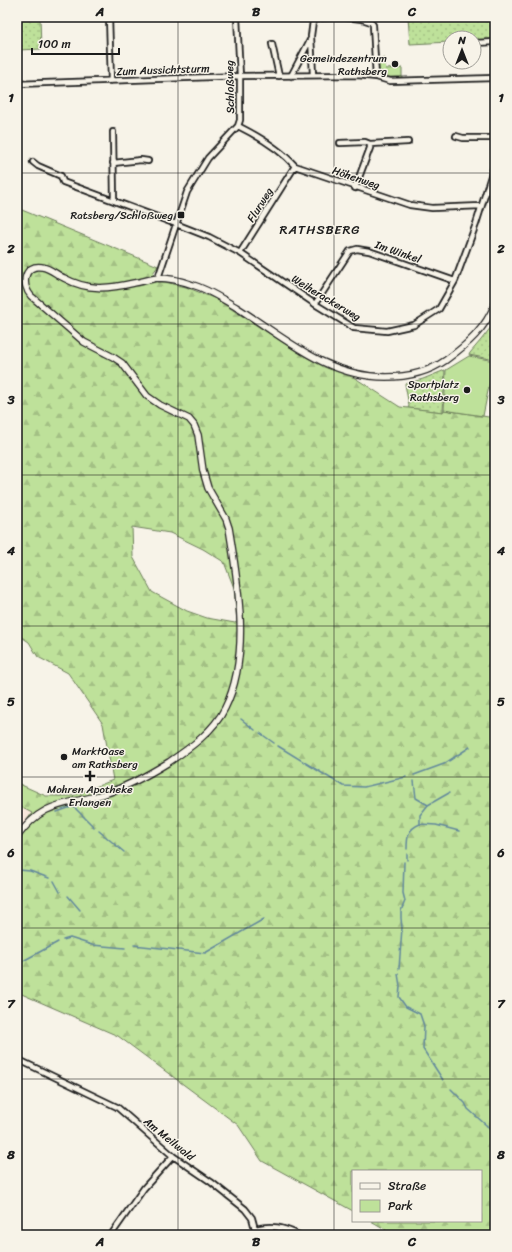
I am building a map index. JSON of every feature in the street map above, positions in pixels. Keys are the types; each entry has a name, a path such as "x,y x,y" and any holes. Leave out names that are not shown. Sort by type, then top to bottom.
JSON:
{"street":[{"name":"Zum Aussichtsturm","path":"109,17 111,80"},
{"name":"Schloßweg","path":"158,278 187,192 208,158 238,126 240,120 240,76 237,17"},
{"path":"291,76 309,44 314,18 333,17"},
{"path":"345,17 362,19 371,22 373,25 376,77"},
{"path":"311,36 313,75"},
{"path":"482,43 495,42"},
{"path":"272,44 279,76"},
{"name":"Zum Aussichtsturm","path":"17,84 240,76 313,75 357,75 390,80 495,78"},
{"name":"Höhenweg","path":"238,126 275,148 295,166 355,188 420,207 481,206"},
{"path":"113,132 114,201"},
{"path":"456,136 463,138 495,138"},
{"path":"340,143 365,142 370,144 408,142"},
{"path":"355,188 370,148 370,144"},
{"path":"113,163 141,160 148,161"},
{"name":"Weiherackerweg","path":"33,162 38,166 61,176 63,182 176,224 209,238 240,254 354,328 387,332 414,325 439,309 455,281 476,224 495,163"},
{"name":"Flurweg","path":"240,254 295,166"},
{"name":"Im Winkel","path":"315,304 350,251 357,249 369,251 455,281"},
{"path":"17,837 31,820 49,808 127,786 181,754 207,732 222,714 231,695 240,658 241,633 229,528 226,519 208,488 203,471 198,435 194,426 189,419 160,405 147,396 122,363 90,346 28,293 25,280 31,269 38,267 45,268 71,282 95,289 158,278 174,279 195,285 218,296 281,338 322,362 338,370 355,375 376,378 398,378 438,366 464,347 477,334 495,304"},
{"name":"Am Meilwald","path":"17,1058 117,1107 173,1156 212,1182 246,1209 252,1218 255,1229"},
{"path":"111,1235 144,1188 173,1156"},
{"path":"255,1235 255,1229 269,1226 282,1228 299,1235"}],"shaded area":[{"path":"17,805 32,813 17,834"}],"green space":[{"path":"17,17 40,17 41,49 17,50"},
{"path":"408,17 495,17 495,40 482,41 482,30 442,30 442,42 410,44"},
{"path":"384,58 386,69 402,68 402,77 388,77 385,73 379,71 378,59"},
{"path":"17,208 158,266 153,273 157,282 165,282 186,287 216,299 299,353 324,367 355,378 400,407 443,412 444,410 495,418 495,1235 387,1235 385,1229 373,1222 482,1222 482,1170 352,1170 352,1210 262,1161 238,1125 118,1036 17,992 17,834 32,813 17,805 17,783 46,796 72,796 113,780 103,724 68,673 38,657 29,642 17,634","holes":["132,527 170,533 203,549 224,562 234,588 237,622 235,623 207,618 187,611 152,592 133,557"]},
{"path":"495,322 495,360 469,355 470,353"},
{"name":"Sportplatz Rathsberg","path":"469,356 494,361 483,416 444,410 446,370"},
{"path":"445,370 443,412 408,408 409,406 405,384 423,379"}],"waterway":[{"path":"241,719 255,730"},
{"path":"260,733 274,743"},
{"path":"278,746 343,786 364,787 406,777"},
{"path":"414,775 444,764 470,747"},
{"path":"407,849 409,834 413,828 420,824 420,815 428,805 416,798 414,781"},
{"path":"428,805 449,793"},
{"path":"57,812 74,807 94,827"},
{"path":"420,824 436,825 459,831"},
{"path":"99,831 124,852"},
{"path":"407,854 407,860"},
{"path":"399,969 402,928 401,911 405,901 403,893 404,862"},
{"path":"19,870 30,871 49,878"},
{"path":"54,881 60,892"},
{"path":"68,896 80,910"},
{"path":"134,945 205,953 264,919"},
{"path":"63,940 70,938 92,945 125,948"},
{"path":"17,960 23,961 58,942"},
{"path":"398,974 400,986 399,997 406,1007 420,1014 424,1026 423,1049 443,1080"},
{"path":"451,1089 465,1103 468,1109 495,1133"}],"place":[{"name":"Gemeindezentrum Rathsberg","path":"395,64"},
{"name":"Ratsberg/Schloßweg","path":"181,215"},
{"name":"Sportplatz Rathsberg","path":"467,390"},
{"name":"MarktOase am Rathsberg","path":"64,757"},
{"name":"Mohren Apotheke Erlangen","path":"90,776"}],"district":[{"name":"RATHSBERG","path":"320,229"}]}
